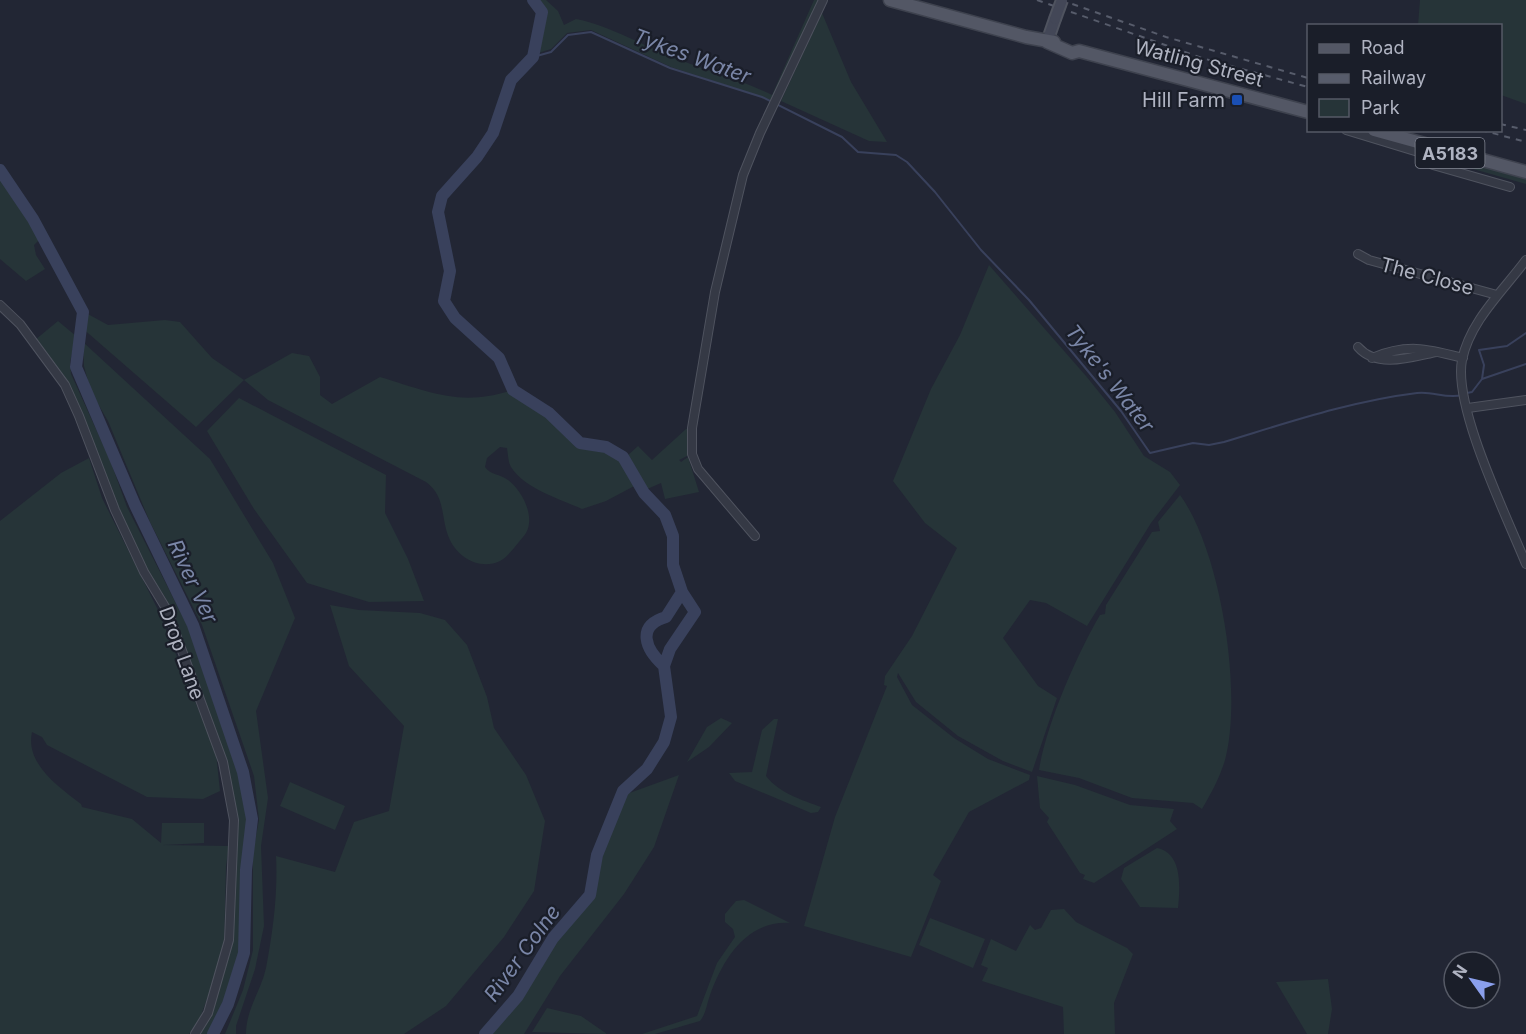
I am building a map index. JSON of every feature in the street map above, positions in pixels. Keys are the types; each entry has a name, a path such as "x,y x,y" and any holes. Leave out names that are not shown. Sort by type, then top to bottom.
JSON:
{"main road":[{"name":"Watling Street","path":"890,0 1047,42 1070,52 1079,51 1307,112"},
{"path":"1047,42 1062,0"},
{"name":"A5183","path":"1379,132 1429,151 1526,172"}],"street":[{"path":"755,536 698,470 692,454 692,428 715,292 742,182 760,133 823,0"},
{"path":"1354,132 1429,151 1433,165 1510,187"},
{"name":"The Close","path":"1358,254 1369,260 1497,295"},
{"path":"1525,558 1478,447 1464,393 1462,358 1481,318 1526,261"},
{"name":"Drop Lane","path":"0,304 20,324 65,386 79,416 114,510 144,572 167,610 223,762 234,820 229,939 208,1013 195,1034"},
{"path":"1358,347 1372,358 1393,359 1438,352 1462,358"},
{"path":"1468,408 1526,400"}],"green space":[{"path":"535,0 546,0 558,11 564,25 576,19 602,26 667,55 738,80 772,95 814,0 820,0 774,101 671,67 591,30 567,33 551,49 535,54 544,11"},
{"path":"1420,0 1526,0 1526,104 1502,95 1502,24 1418,24"},
{"path":"822,13 851,82 887,142 869,141 781,101"},
{"path":"1436,153 1526,177 1526,184 1431,157"},
{"path":"0,173 40,239 34,245 36,255 45,269 26,281 0,259"},
{"path":"989,265 1086,376 1115,412 1144,456 1170,472 1180,485 1151,523 1087,626 1046,603 1030,600 1003,638 1038,686 1057,698 1032,772 1003,761 958,736 916,702 898,673 897,677 912,705 954,738 988,759 1030,775 1029,780 969,812 933,875 941,881 911,957 804,926 835,817 887,686 884,685 885,676 912,636 957,548 925,523 893,481 931,389 960,335"},
{"path":"86,313 108,325 165,320 180,322 212,358 244,380 196,427 81,327"},
{"path":"58,321 76,336 70,362 71,374 110,460 127,507 188,627 245,792 248,817 242,952 226,1003 212,1034 196,1034 228,954 235,820 209,721 189,659 165,597 146,568 108,489 87,425 69,388 35,340"},
{"path":"83,342 210,459 273,563 295,618 256,711 268,798 261,846 264,926 255,969 236,1026 236,1034 225,1034 243,990 253,950 253,852 259,820 254,776 202,625 150,522 108,421 91,392 84,366"},
{"path":"292,353 309,356 320,377 320,395 332,404 380,377 429,392 459,397 475,398 509,391 532,405 578,445 602,448 622,459 638,484 606,501 582,509 534,487 517,475 511,467 507,448 500,447 487,458 485,467 490,472 508,480 519,491 527,507 529,523 523,537 503,559 493,563 478,563 459,553 454,547 447,532 437,495 426,482 268,400 244,380"},
{"path":"239,398 386,475 385,513 408,559 424,601 369,602 307,583 254,509 207,431"},
{"path":"686,429 689,429 691,454 679,460 681,462 688,457 699,492 665,499 661,483 645,490 626,457 638,446 652,460"},
{"path":"89,458 102,498 158,610 216,753 220,791 203,799 147,797 47,745 42,737 32,732 31,744 46,774 82,807 132,819 161,843 162,823 204,823 204,843 163,845 229,846 226,866 224,953 200,1018 189,1034 0,1034 0,521 61,473"},
{"path":"1180,495 1207,551 1225,623 1229,661 1230,732 1225,760 1221,773 1202,809 1193,803 1132,798 1079,778 1039,770 1055,711 1091,631 1100,615 1105,614 1106,605 1152,532 1160,531 1158,522"},
{"path":"330,605 359,610 420,613 445,620 467,645 487,697 494,728 526,775 545,821 534,891 504,937 446,1006 404,1034 246,1034 248,1016 264,976 269,954 276,898 276,856 335,872 354,822 389,811 404,726 349,666"},
{"path":"721,718 732,723 709,747 687,762 707,727"},
{"path":"774,719 778,719 766,776 784,791 821,807 818,812 811,813 735,781 729,773 752,772 762,730"},
{"path":"679,775 654,847 624,894 560,976 524,1034 489,1034 513,1006 556,939 593,893 598,856 624,795"},
{"path":"1037,776 1075,785 1130,805 1174,809 1170,821 1177,829 1094,883 1083,879 1085,875 1080,873 1047,822 1049,818 1040,808"},
{"path":"290,782 345,806 335,830 280,806"},
{"path":"1157,848 1165,851 1176,864 1179,882 1178,908 1140,907 1121,879 1124,868"},
{"path":"744,900 790,923 761,928 739,944 715,981 700,1021 655,1034 642,1034 697,1016 717,963 735,937 733,929 725,922 725,914 736,901"},
{"path":"1064,909 1076,922 1127,948 1133,954 1114,1003 1115,1034 1064,1034 1063,1007 982,981 988,968 981,965 991,939 1016,951 1030,925 1035,930 1041,928 1051,910"},
{"path":"930,918 985,939 973,968 919,945"},
{"path":"1328,979 1332,1009 1328,1034 1307,1034 1276,982"},
{"path":"547,1008 581,1016 607,1034 532,1032"}],"waterway":[{"name":"River Colne","path":"485,1034 518,996 553,938 590,895 597,855 623,791 647,769 664,742 671,717 664,666 670,649 695,612 682,592 673,565 673,536 665,515 644,493 623,457 606,447 580,443 549,413 513,390 499,358 455,318 444,301 450,271 438,212 442,196 477,157 493,133 511,80 533,57 542,12 533,0"},
{"name":"Tyke's Water","path":"533,57 551,52 568,35 591,32 670,68 762,97 842,137 858,152 896,155 907,162 935,192 981,250 1029,300 1121,411 1150,453 1193,443 1209,445 1224,442 1319,413 1368,401 1423,393 1462,395"},
{"name":"River Ver","path":"0,170 33,219 83,312 76,367 135,505 193,625 243,772 252,819 246,870 244,953 228,1004 213,1034"},
{"path":"1482,379 1484,365 1479,350 1507,346 1526,333"},
{"name":"Tyke's Water","path":"1467,393 1472,392 1482,379 1526,364"},
{"name":"River Colne","path":"664,666 648,645 647,632 650,626 666,617 682,592"}],"railway":[{"path":"1037,0 1202,58 1307,87"},
{"path":"1061,0 1166,37 1307,78"},
{"path":"1502,124 1526,130"},
{"path":"1488,132 1526,142"}],"place":[{"name":"Hill Farm","path":"1237,100"}],"water label":[{"name":"Tykes Water","path":"692,56"}]}
